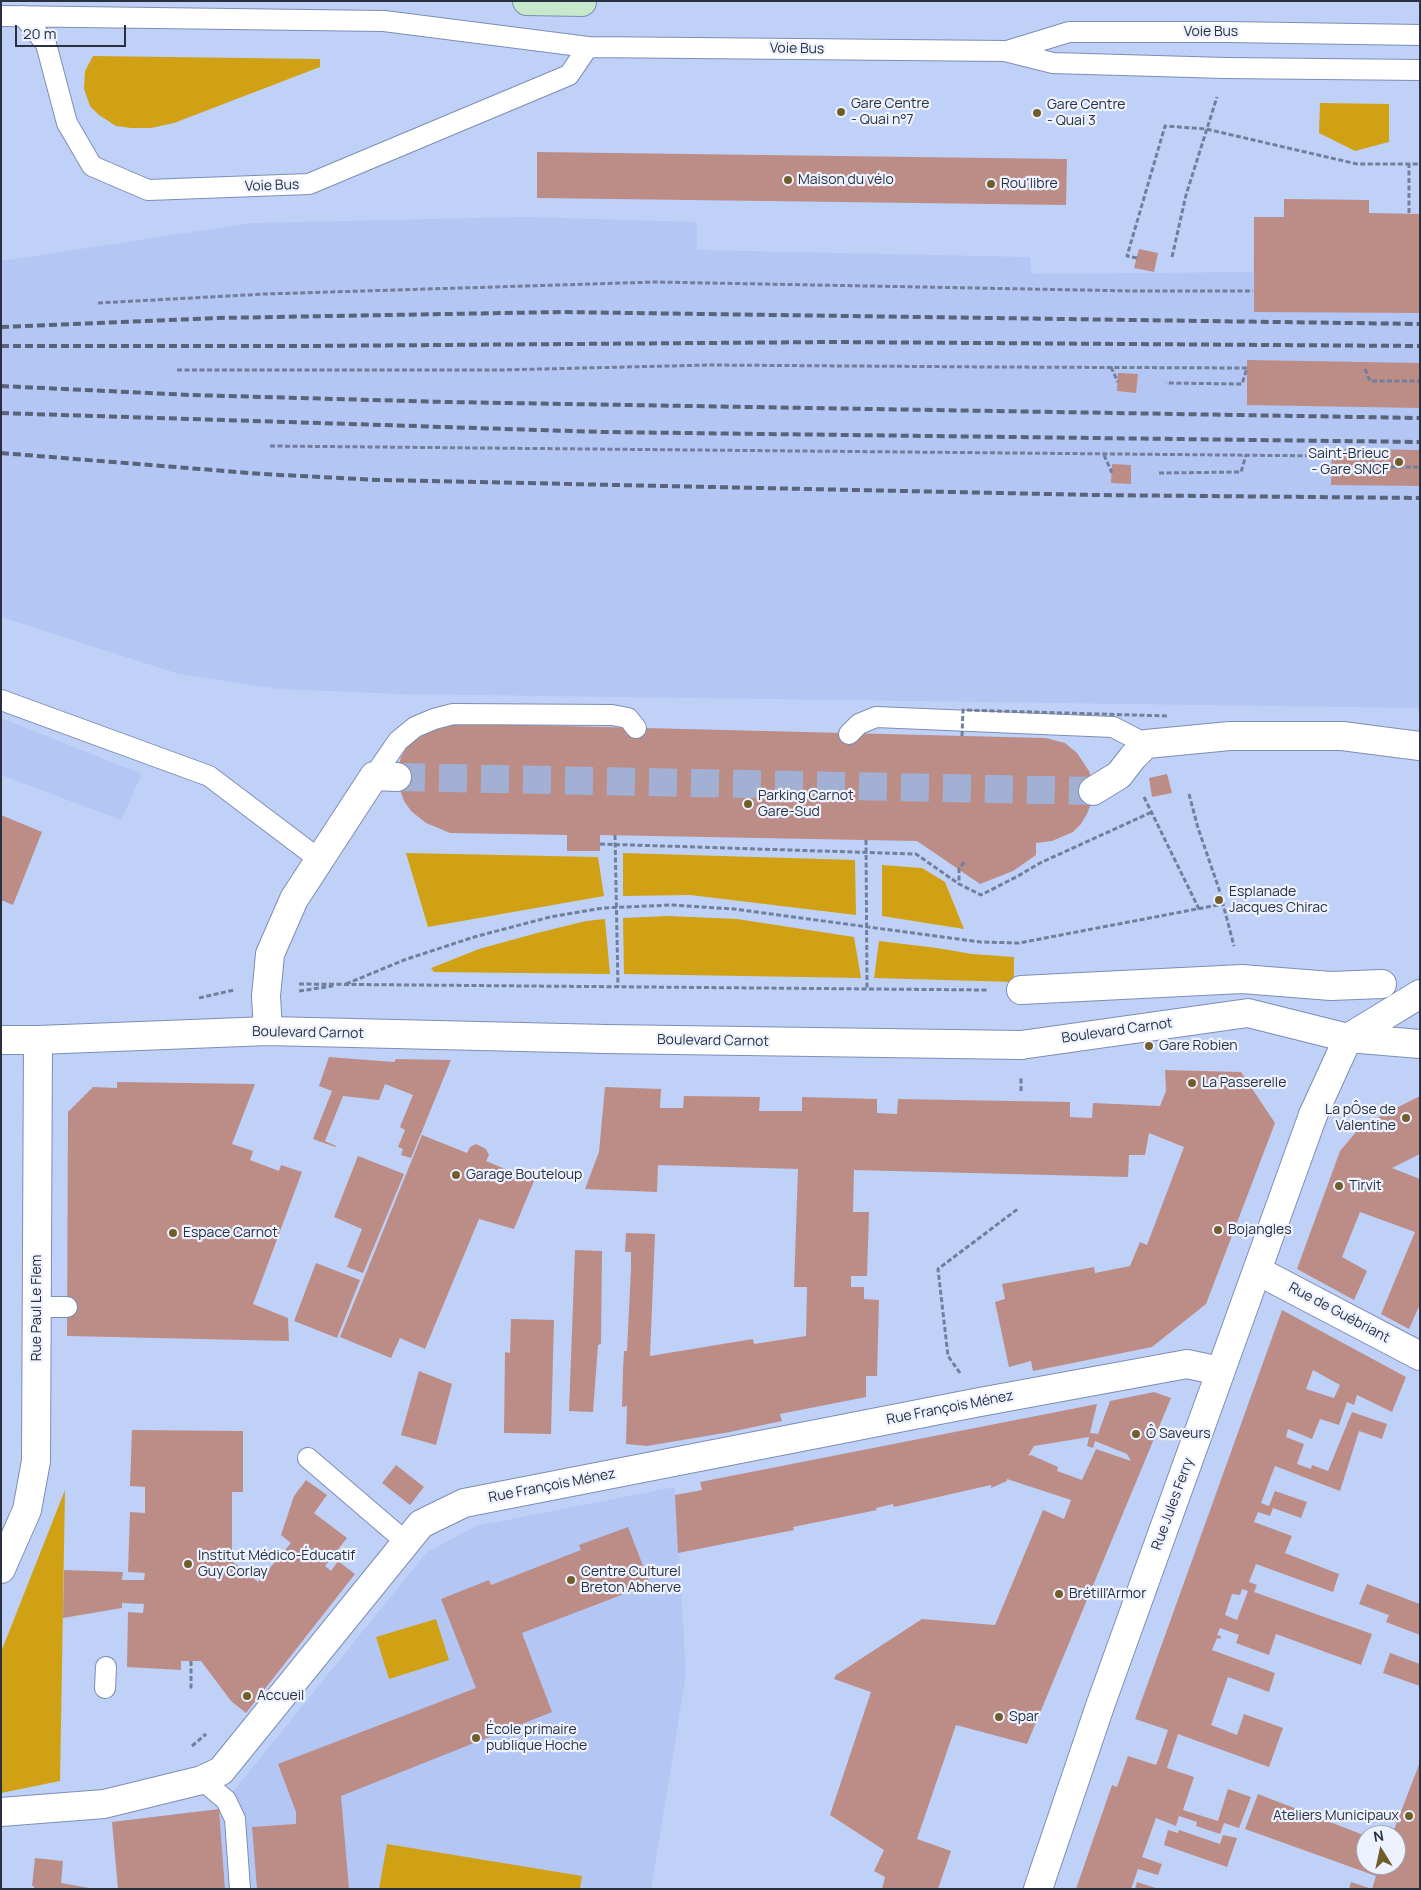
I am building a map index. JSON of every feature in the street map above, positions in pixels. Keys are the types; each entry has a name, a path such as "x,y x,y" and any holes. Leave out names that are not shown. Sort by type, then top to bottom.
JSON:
{"main road":[{"path":"527,1 583,2"}],"street":[{"path":"1093,791 1119,776 1133,757 1146,744 1230,736 1342,736 1420,746"},
{"path":"268,1031 267,990 270,954 294,899 320,860 386,776"},
{"path":"1021,990 1242,979 1331,986 1382,984"},
{"path":"1348,1038 1420,994"},
{"name":"Boulevard Carnot","path":"1,1040 268,1031 606,1039 1021,1045 1248,1013 1348,1038 1420,1044"},
{"name":"Rue Jules Ferry","path":"1038,1889 1100,1706 1220,1370 1313,1115 1348,1038"},
{"name":"Rue Paul Le Flem","path":"1,1569 8,1536 27,1510 36,1461 38,1040"},
{"name":"Rue de Guébriant","path":"1258,1270 1420,1356"},
{"name":"Rue François Ménez","path":"1,1812 104,1804 202,1780 221,1771 422,1524 464,1503 980,1402 1187,1364 1220,1370"}],"lane":[{"name":"Voie Bus","path":"1,16 384,21 588,47 1005,51 1053,63 1224,68 1420,70"},
{"name":"Voie Bus","path":"23,16 46,44 67,123 92,166 148,190 309,184 569,75 588,47"},
{"name":"Voie Bus","path":"1005,51 1070,32 1420,35"},
{"path":"1,700 210,776 320,860"},
{"path":"386,776 398,741 415,727 452,714 612,715 628,718 636,728"},
{"path":"849,734 859,724 876,717 1113,727 1146,744"},
{"path":"37,1307 67,1306"},
{"path":"308,1458 406,1542"},
{"path":"105,1688 106,1667"},
{"path":"202,1780 226,1800 234,1819 240,1889"}],"path":[{"path":"1172,257 1186,195 1218,95"},
{"path":"1136,258 1127,256 1165,126 1206,129 1357,164 1420,164"},
{"path":"1409,213 1410,164"},
{"path":"98,303 264,294 656,282 1134,291 1253,291"},
{"path":"177,370 500,370 710,364 1247,368 1242,384 1166,383"},
{"path":"1111,367 1118,382"},
{"path":"1365,369 1370,381 1419,381"},
{"path":"270,446 1332,456"},
{"path":"1104,455 1112,473"},
{"path":"1159,473 1241,472 1246,455"},
{"path":"1370,456 1372,466 1420,467"},
{"path":"962,736 963,710 1168,716"},
{"path":"1140,789 1199,909"},
{"path":"1189,794 1223,904 1242,979"},
{"path":"600,844 916,854 959,884 981,895 1040,862 1152,812"},
{"path":"615,835 618,987"},
{"path":"866,840 867,989"},
{"path":"959,884 959,868 964,862"},
{"path":"267,990 344,985 404,960 474,937 550,917 603,908 671,905 734,910 980,942 1019,943 1223,904"},
{"path":"191,1000 267,990 344,985 1021,990"},
{"path":"980,1402 948,1356 938,1269 1019,1208"},
{"path":"191,1660 191,1690"}],"shaded area":[{"path":"93,56 320,59 320,67 174,123 151,128 131,128 116,126 99,115 90,106 84,89 85,71"},
{"path":"1320,103 1389,104 1389,142 1355,151 1319,133"},
{"path":"1284,199 1369,200 1369,213 1420,214 1420,708 401,694 279,689 179,674 1,617 1,261 252,223 525,217 697,222 697,250 1030,257 1032,274 1253,272 1254,217 1283,217"},
{"path":"1,718 142,774 121,820 1,775"},
{"path":"406,853 598,857 604,896 428,927"},
{"path":"623,853 855,860 856,915 690,895 623,896"},
{"path":"882,865 922,868 945,882 964,929 882,916"},
{"path":"669,916 737,919 854,937 861,978 624,974 623,918"},
{"path":"605,919 610,974 434,972 431,968 479,949 586,921"},
{"path":"879,941 972,954 1014,957 1014,982 874,978"},
{"name":"École primaire publique Hoche","path":"675,1487 686,1675 651,1889 225,1889 219,1809 426,1553 476,1526"},
{"path":"65,1490 60,1781 1,1793 1,1652"},
{"path":"436,1619 449,1660 389,1679 376,1637"},
{"path":"387,1844 582,1876 580,1889 379,1889"}],"building":[{"name":"Maison du vélo","path":"537,152 1067,159 1066,205 537,198"},
{"path":"1284,199 1369,200 1369,213 1420,214 1420,313 1254,312 1254,217 1284,217"},
{"path":"1139,249 1158,253 1154,272 1134,268"},
{"path":"1247,360 1420,363 1420,408 1247,405"},
{"path":"1118,373 1138,374 1136,393 1117,391"},
{"path":"1332,449 1420,450 1420,486 1331,485"},
{"path":"1112,464 1131,465 1131,484 1111,483"},
{"name":"Parking Carnot Gare-Sud","path":"444,723 1046,738 1065,743 1077,753 1089,771 1093,786 1088,812 1081,824 1073,832 1052,841 1036,843 1036,855 1013,871 980,884 917,841 600,835 600,851 567,851 567,835 450,833 426,823 411,811 404,801 399,787 398,768 401,757 413,737"},
{"path":"1167,774 1172,793 1152,797 1149,778"},
{"path":"1,815 42,832 13,905 1,900"},
{"path":"329,1057 394,1062 396,1059 451,1060 411,1158 401,1155 403,1149 398,1147 405,1130 400,1127 413,1095 385,1084 379,1100 343,1096 325,1141 335,1147 313,1139 332,1091 319,1086"},
{"path":"1165,1070 1241,1072 1275,1123 1206,1304 1152,1347 1033,1371 1031,1361 1009,1367 995,1302 1005,1299 1002,1284 1094,1267 1095,1273 1130,1266 1140,1242 1147,1245 1184,1147 1149,1133 1145,1155 1129,1155 1128,1177 854,1170 853,1212 869,1212 867,1276 851,1276 851,1287 864,1287 864,1299 879,1300 877,1376 866,1376 866,1397 780,1414 782,1421 730,1432 647,1446 626,1444 627,1406 622,1407 624,1351 627,1351 631,1252 625,1252 626,1233 655,1234 650,1356 753,1339 754,1344 806,1336 807,1287 794,1287 798,1169 658,1165 657,1192 585,1189 599,1152 605,1087 661,1089 660,1108 683,1108 684,1096 760,1097 759,1111 802,1111 802,1097 877,1099 877,1113 897,1114 898,1099 1070,1102 1070,1117 1092,1118 1093,1103 1160,1106 1166,1091"},
{"name":"Espace Carnot","path":"117,1082 255,1084 232,1144 253,1151 250,1160 279,1171 281,1165 302,1172 253,1304 288,1318 289,1341 67,1336 68,1112 93,1087 117,1088"},
{"path":"1420,1096 1420,1154 1392,1168 1420,1179 1420,1304 1409,1329 1381,1314 1415,1232 1360,1212 1342,1257 1367,1271 1354,1300 1297,1269 1340,1151 1361,1126"},
{"path":"422,1135 467,1153 470,1147 476,1144 486,1149 489,1155 486,1161 534,1181 514,1229 479,1219 425,1349 400,1338 391,1358 340,1337"},
{"path":"358,1156 404,1174 363,1273 347,1267 362,1229 334,1217"},
{"path":"575,1250 602,1251 601,1344 598,1345 593,1412 569,1411"},
{"path":"316,1263 360,1280 337,1338 294,1321"},
{"path":"1282,1310 1406,1377 1392,1412 1357,1395 1354,1405 1347,1402 1339,1425 1320,1419 1312,1439 1288,1429 1286,1437 1304,1444 1297,1464 1311,1469 1312,1465 1328,1471 1352,1412 1387,1424 1382,1439 1359,1431 1340,1491 1275,1466 1261,1503 1269,1506 1275,1491 1307,1502 1301,1518 1273,1508 1270,1516 1258,1512 1254,1522 1292,1536 1285,1553 1339,1574 1333,1592 1256,1564 1249,1582 1257,1585 1254,1592 1372,1634 1361,1665 1276,1634 1269,1655 1236,1643 1239,1635 1220,1628 1217,1635 1221,1636 1220,1639 1217,1638 1212,1650 1275,1673 1269,1692 1228,1677 1211,1725 1237,1735 1244,1714 1283,1728 1269,1767 1178,1734 1167,1768 1194,1777 1183,1810 1218,1821 1228,1789 1251,1797 1239,1828 1224,1823 1220,1834 1196,1826 1197,1822 1179,1816 1176,1826 1156,1818 1142,1857 1162,1864 1158,1875 1138,1869 1131,1889 1076,1889 1112,1785 1117,1787 1128,1756 1156,1765 1158,1760 1168,1730 1135,1719","holes":["1313,1370 1340,1385 1334,1398 1306,1389","1242,1589 1248,1591 1237,1620 1225,1615 1232,1594 1240,1595"]},
{"path":"511,1319 554,1320 551,1434 504,1433 505,1352 510,1353"},
{"path":"419,1371 452,1384 436,1445 401,1435"},
{"path":"1154,1392 1171,1398 1027,1744 956,1725 917,1839 951,1851 938,1889 882,1889 885,1877 874,1871 884,1850 830,1815 871,1692 834,1679 836,1675 922,1619 995,1625 1043,1510 1064,1519 1071,1500 1007,1479 1007,1481 991,1488 991,1485 894,1507 893,1504 876,1508 877,1510 793,1527 794,1530 678,1553 675,1495 702,1490 700,1482 1097,1404 1090,1433 1098,1434 1110,1401","holes":["1089,1437 1087,1446 1093,1448 1095,1441 1127,1454 1131,1461 1096,1449 1082,1480 1057,1471 1058,1467 1031,1455 1028,1456 1034,1446"]},
{"name":"Institut Médico-Éducatif Guy Corlay","path":"132,1430 243,1431 243,1492 232,1492 232,1561 258,1582 291,1543 281,1535 294,1496 306,1480 327,1495 314,1513 347,1538 325,1566 331,1571 338,1561 355,1574 246,1713 231,1701 201,1661 181,1661 181,1670 127,1667 128,1612 143,1613 144,1604 122,1603 122,1608 63,1618 64,1570 123,1572 122,1580 144,1580 145,1573 128,1572 130,1512 145,1513 145,1487 130,1486"},
{"path":"396,1465 424,1487 410,1505 382,1483"},
{"path":"628,1527 650,1584 522,1633 552,1712 341,1796 349,1889 257,1889 252,1827 296,1824 296,1812 278,1764 476,1688 441,1599 489,1580 491,1585 581,1550 579,1545"},
{"path":"1367,1584 1420,1604 1420,1635 1386,1622 1389,1615 1359,1604"},
{"path":"1390,1653 1420,1664 1420,1686 1383,1673"},
{"path":"1420,1762 1420,1889 1372,1889 1376,1876 1373,1875 1406,1875 1406,1825 1396,1825"},
{"path":"1258,1794 1356,1832 1356,1869 1245,1829"},
{"path":"219,1809 225,1889 118,1889 112,1822"},
{"path":"1168,1830 1178,1833 1179,1830 1220,1844 1223,1835 1237,1838 1227,1867 1164,1845"},
{"path":"35,1858 63,1861 61,1883 95,1889 34,1889 34,1886 32,1886"},
{"path":"1137,1882 1156,1888 1156,1889 1135,1889"},
{"path":"1351,1882 1369,1888 1369,1889 1349,1889"}],"tunnel":[{"path":"397,777 1093,791"}],"railway":[{"path":"1,327 217,318 561,312 1420,324"},
{"path":"1,346 832,342 1420,346"},
{"path":"1,386 191,395 446,402 1420,418"},
{"path":"1,413 603,432 1420,442"},
{"path":"1,453 262,474 379,480 1095,495 1420,498"}],"place":[{"name":"Gare Centre - Quai n°7","path":"841,112"},
{"name":"Gare Centre - Quai 3","path":"1037,113"},
{"name":"Maison du vélo","path":"788,180"},
{"name":"Rou'libre","path":"991,184"},
{"name":"Saint-Brieuc - Gare SNCF","path":"1399,462"},
{"name":"Parking Carnot Gare-Sud","path":"748,804"},
{"name":"Esplanade Jacques Chirac","path":"1219,900"},
{"name":"Gare Robien","path":"1149,1046"},
{"name":"La Passerelle","path":"1192,1083"},
{"name":"La pÔse de Valentine","path":"1406,1118"},
{"name":"Garage Bouteloup","path":"456,1175"},
{"name":"Tirvit","path":"1339,1186"},
{"name":"Bojangles","path":"1218,1230"},
{"name":"Espace Carnot","path":"173,1233"},
{"name":"Ô Saveurs","path":"1136,1434"},
{"name":"Institut Médico-Éducatif Guy Corlay","path":"188,1564"},
{"name":"Centre Culturel Breton Abherve","path":"571,1580"},
{"name":"Brétill'Armor","path":"1059,1594"},
{"name":"Accueil","path":"247,1696"},
{"name":"Spar","path":"999,1717"},
{"name":"École primaire publique Hoche","path":"476,1738"},
{"name":"Ateliers Municipaux","path":"1409,1816"}]}
